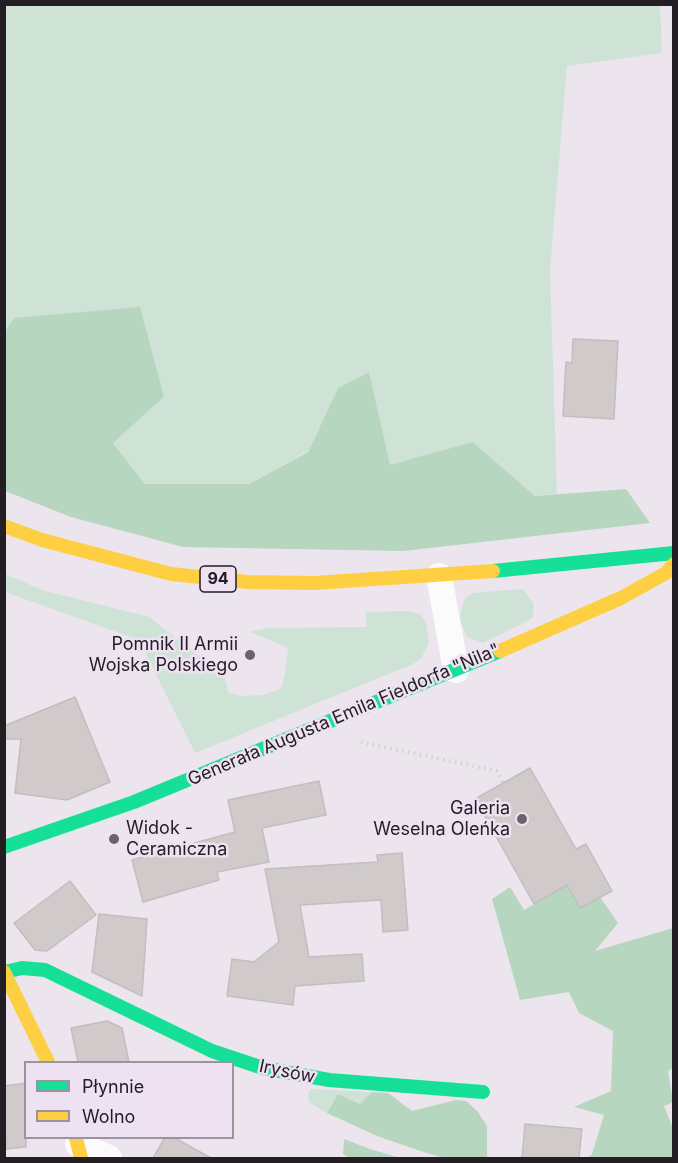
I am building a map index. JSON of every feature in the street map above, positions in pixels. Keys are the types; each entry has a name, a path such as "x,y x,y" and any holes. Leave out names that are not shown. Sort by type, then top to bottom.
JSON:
{"street":[{"name":"94","path":"4,526 61,545 171,574 248,582 315,583 439,576 674,553"},
{"name":"Generała Augusta Emila Fieldorfa \"Nila\"","path":"4,847 134,802 456,670 621,598 666,573 674,564"},
{"path":"439,576 456,670"},
{"name":"Irysów","path":"5,972 22,968 45,970 212,1051 263,1068 329,1080 483,1092"},
{"path":"5,972 48,1061"},
{"path":"78,1147 109,1158"}],"path":[{"path":"351,739 497,771 503,783"}],"green space":[{"path":"5,5 660,5 662,53 567,66 550,271 557,494 535,496 473,442 390,466 368,372 338,388 308,451 249,484 145,484 113,443 164,397 5,332"},
{"path":"140,307 164,397 113,443 145,484 249,484 308,452 338,388 369,372 390,465 473,442 535,496 626,489 650,523 403,551 183,547 71,517 5,491 5,332 14,318"},
{"path":"5,574 42,590 149,617 224,676 229,693 241,696 262,695 281,689 285,674 288,648 250,632 268,628 366,627 366,612 411,611 421,615 426,622 429,642 421,659 413,664 195,753 139,640 5,592"},
{"path":"523,589 534,604 533,618 483,643 467,637 459,618 465,598 474,593"},
{"path":"567,885 580,908 600,897 618,923 595,951 673,928 674,1067 668,1071 673,1102 664,1106 673,1128 673,1158 587,1158 592,1154 604,1115 574,1107 611,1091 613,1031 579,1013 569,992 520,1000 492,899 510,887 524,910"},
{"path":"311,1089 372,1092 360,1104 338,1094 327,1113 309,1102 308,1094"},
{"path":"372,1092 388,1093 412,1111 456,1100 466,1101 478,1112 487,1126 487,1158 446,1158 426,1153 377,1136 327,1113 338,1094 360,1104"},
{"path":"344,1139 400,1158 349,1158 343,1154"}],"building":[{"path":"573,339 618,341 614,419 563,416 566,362 572,363"},
{"path":"75,697 110,782 67,800 15,793 21,739 4,739 4,726"},
{"name":"Galeria Weselna Oleńka","path":"530,768 576,849 586,844 612,891 580,908 567,885 534,904 475,799"},
{"path":"319,781 326,815 262,828 269,862 217,872 219,880 143,902 132,860 235,832 228,800"},
{"path":"402,853 408,930 383,932 381,900 300,905 309,957 362,954 364,981 295,986 293,1005 227,996 232,959 254,962 279,942 265,869 378,862 377,855"},
{"path":"70,881 96,915 47,951 35,950 14,923"},
{"path":"99,914 147,919 142,996 92,972"},
{"path":"107,1021 122,1028 129,1061 78,1061 71,1028"},
{"path":"24,1083 26,1147 6,1149 4,1086"},
{"path":"525,1124 582,1129 579,1158 522,1158"},
{"path":"164,1139 177,1139 211,1158 153,1158"}],"traffic: fast":[{"path":"493,571 674,553"},
{"path":"4,847 134,802 500,651"},
{"path":"5,972 22,968 45,970 212,1051 263,1068 329,1080 483,1092"}],"traffic: slow":[{"path":"4,526 42,540 171,574 248,582 315,583 493,571"},
{"path":"500,651 621,598 666,573 674,564"},
{"path":"4,972 48,1061"},
{"path":"76,1139 81,1158"}],"place":[{"name":"Pomnik II Armii Wojska Polskiego","path":"250,655"},
{"name":"Galeria Weselna Oleńka","path":"522,819"},
{"name":"Widok - Ceramiczna","path":"114,839"}]}
